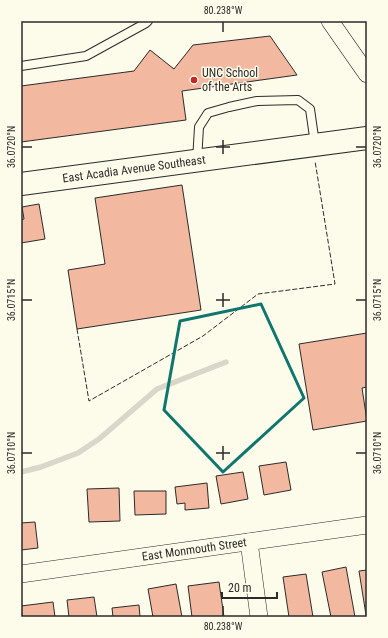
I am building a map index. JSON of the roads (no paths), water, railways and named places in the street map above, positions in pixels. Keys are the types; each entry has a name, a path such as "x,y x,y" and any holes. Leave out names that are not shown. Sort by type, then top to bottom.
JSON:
{"street":[{"path":"330,21 367,74"},
{"name":"East Acadia Avenue Southeast","path":"21,184 367,138"},
{"name":"East Monmouth Street","path":"21,574 367,525"},
{"path":"249,542 259,617"}],"lane":[{"path":"21,66 86,56 148,21"},
{"path":"197,161 199,127 208,113 257,101 298,100 310,109 315,145"}],"waterway":[{"path":"21,472 41,467 78,453 99,439 157,389 226,362"}],"place":[{"name":"UNC School of the Arts","path":"194,80"}]}
